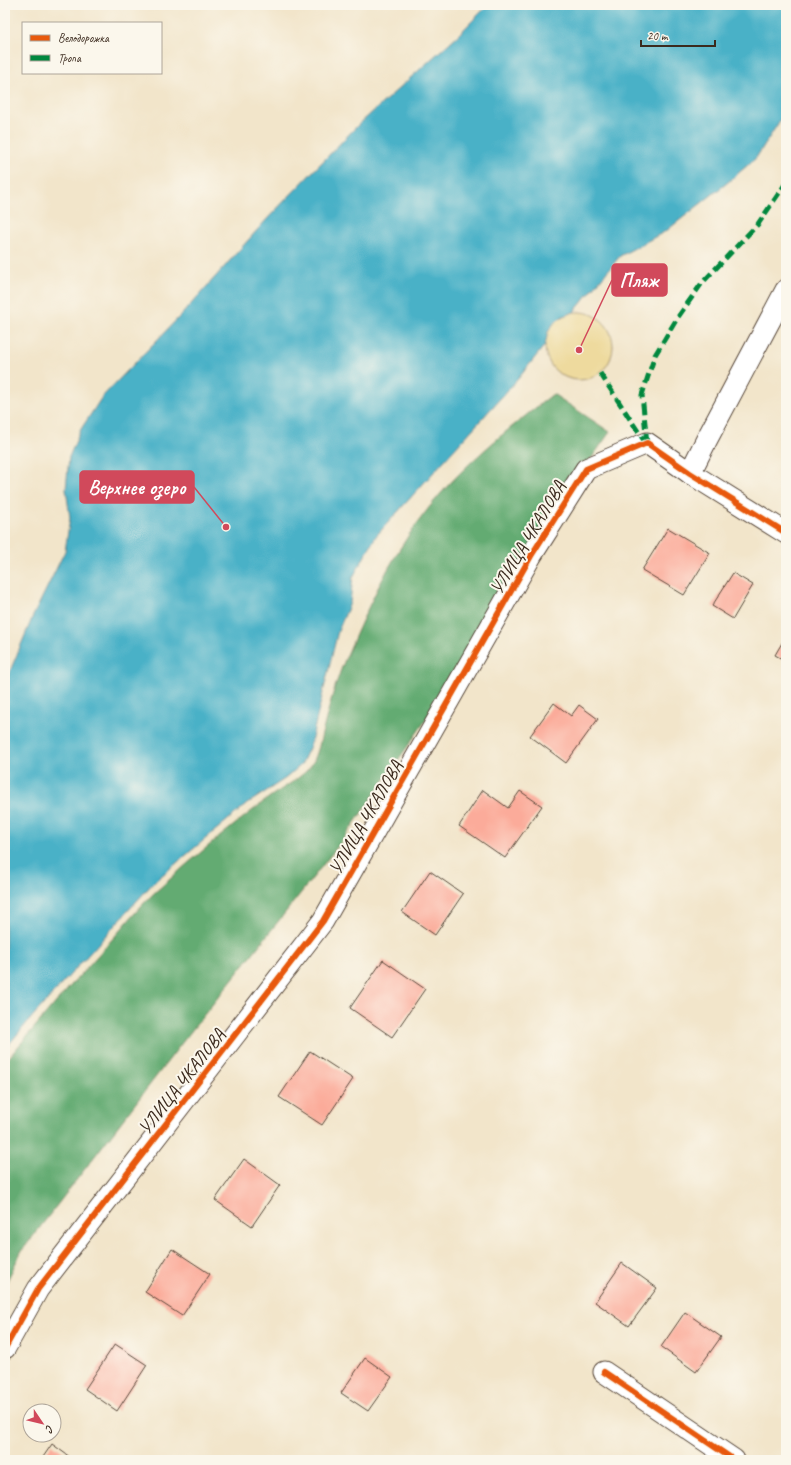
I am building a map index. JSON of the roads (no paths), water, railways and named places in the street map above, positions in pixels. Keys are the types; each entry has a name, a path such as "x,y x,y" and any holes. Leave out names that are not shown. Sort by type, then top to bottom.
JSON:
{"street":[{"path":"690,474 786,290"},
{"name":"УЛИЦА ЧКАЛОВА","path":"5,1348 38,1289 323,921 531,556 586,469 647,443 690,474 786,533"},
{"path":"604,1372 734,1460"}],"water":[{"path":"488,5 786,5 786,111 756,158 666,231 620,256 574,312 563,316 554,323 548,332 545,345 517,380 376,536 353,577 350,603 338,631 310,746 301,765 286,778 247,804 154,882 5,1049 5,683 33,616 65,551 70,518 66,489 69,457 81,429 102,397 183,313 267,219 357,126 458,35"}],"place":[{"name":"Пляж","path":"579,350"},
{"name":"Верхнее озеро","path":"226,527"}]}
